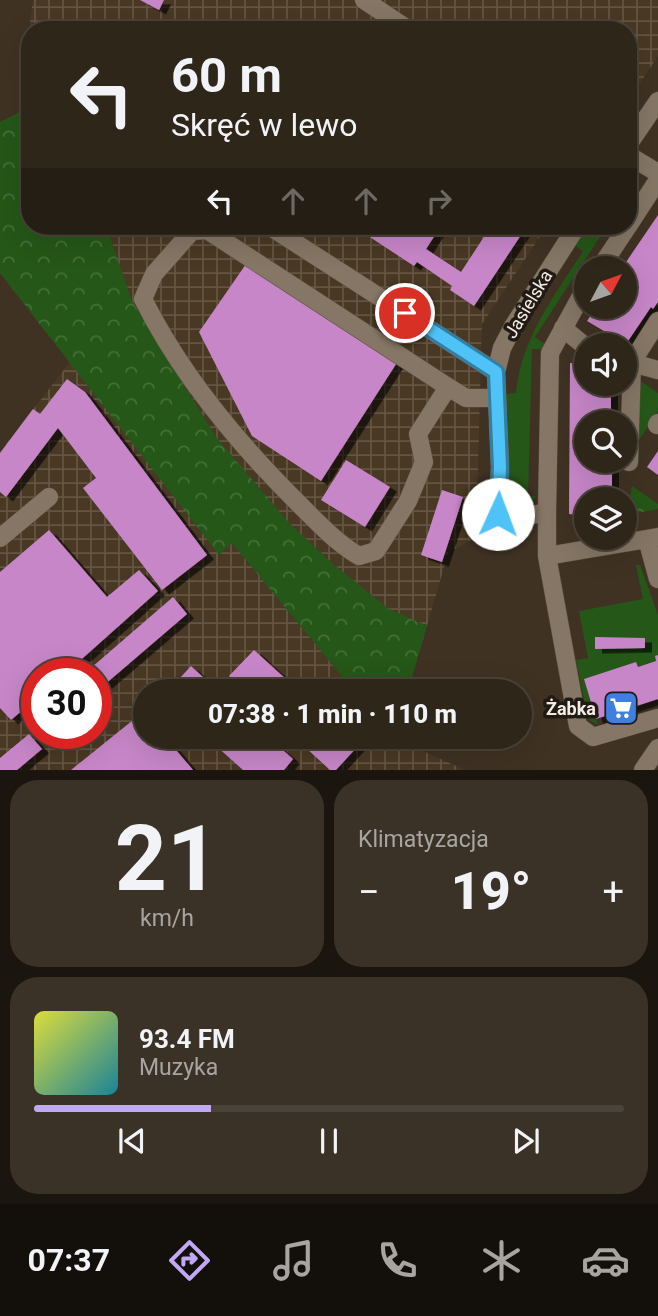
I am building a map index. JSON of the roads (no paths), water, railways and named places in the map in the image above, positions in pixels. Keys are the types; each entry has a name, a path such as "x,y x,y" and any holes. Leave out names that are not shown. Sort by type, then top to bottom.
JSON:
{"street":[{"path":"364,0 396,21"},
{"path":"637,132 658,101"},
{"path":"637,160 658,173"},
{"path":"637,212 658,180"},
{"path":"188,235 154,274 142,299 163,339 265,471 341,545 359,556 376,551 408,502 424,462 418,434 448,387"},
{"path":"214,235 466,398 496,398"},
{"path":"283,235 496,372"},
{"name":"Jasielska","path":"547,512 527,516 498,514 496,372 502,348 514,325 571,235"},
{"path":"608,256 622,235"},
{"path":"574,308 550,354 547,556 579,726 593,737 658,718"},
{"path":"637,351 658,321"},
{"path":"563,328 574,337"},
{"path":"637,364 658,370"},
{"path":"0,538 49,497"},
{"path":"547,556 653,538 658,579"},
{"path":"643,770 658,748"}],"place":[{"name":"Żabka","path":"621,708"}]}
